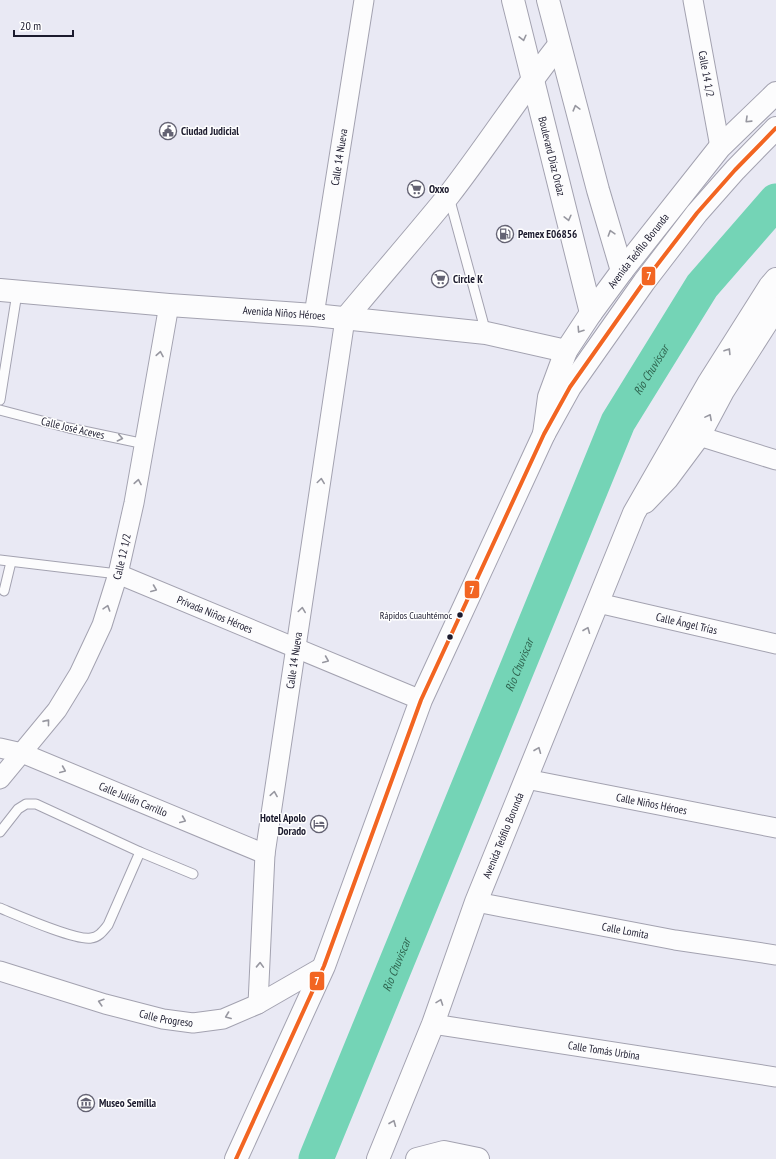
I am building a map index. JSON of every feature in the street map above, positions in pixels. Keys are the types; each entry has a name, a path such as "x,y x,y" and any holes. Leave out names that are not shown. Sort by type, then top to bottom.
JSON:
{"main road":[{"name":"Boulevard Díaz Ordaz","path":"513,0 591,313"},
{"path":"548,0 598,190 622,270"},
{"path":"345,318 448,195 496,131 533,78 559,45"},
{"name":"Avenida Teófilo Borunda","path":"544,434 549,397 566,351 591,313 622,270 720,147 776,93"},
{"path":"236,1159 324,966 421,700 544,434 570,387 644,282 697,213 735,170 776,128"},
{"name":"Avenida Teófilo Borunda","path":"378,1159 432,1024 476,902 634,513 708,384 766,292 776,279"},
{"name":"Avenida Niños Héroes","path":"9,292 345,318 486,333 566,351"},
{"name":"Avenida Teófilo Borunda","path":"634,513 667,479 698,436 723,391 776,308"},
{"path":"417,1159 444,1152 478,1159"}],"street":[{"name":"Calle 14 Nueva","path":"314,315 364,0"},
{"name":"Calle 14 1/2","path":"694,0 720,147"},
{"name":"Calle 12 1/2","path":"0,779 57,710 79,674 102,625 118,574 134,503 169,305"},
{"name":"Calle 14 Nueva","path":"258,1004 264,854 345,318"},
{"path":"698,436 776,460"},
{"name":"Privada Niños Héroes","path":"118,574 421,700"},
{"name":"Calle Ángel Trías","path":"598,603 776,644"},
{"name":"Calle Julián Carrillo","path":"0,748 22,753 264,854"},
{"name":"Calle Niños Héroes","path":"526,779 776,828"},
{"name":"Calle Lomita","path":"476,902 675,940 776,955"},
{"name":"Calle Progreso","path":"0,971 112,1006 163,1019 193,1023 223,1019 258,1004 324,966"},
{"name":"Calle Tomás Urbina","path":"432,1024 776,1077"}],"lane":[{"path":"448,195 486,333"},
{"path":"0,400 9,292"},
{"name":"Calle José Aceves","path":"0,410 69,428 145,444"},
{"name":"Privada Niños Héroes","path":"0,560 118,574"},
{"path":"4,591 11,562"},
{"path":"0,832 18,809 26,804 36,804 140,852 193,874"},
{"path":"0,908 77,938 91,939 100,935 108,925 140,852"}],"waterway":[{"name":"Rio Chuviscar","path":"316,1159 618,422 702,286 776,201"}],"transit line":[{"name":"7","path":"236,1159 324,966 421,700 544,434 570,387 644,282 697,213 735,170 776,128"}],"place":[{"name":"Ciudad Judicial","path":"168,131"},
{"name":"Oxxo","path":"416,189"},
{"name":"Pemex E06856","path":"505,234"},
{"name":"Circle K","path":"440,279"},
{"name":"Rápidos Cuauhtémoc","path":"460,615"},
{"name":"Hotel Apolo Dorado","path":"319,824"},
{"name":"Museo Semilla","path":"86,1103"}]}
